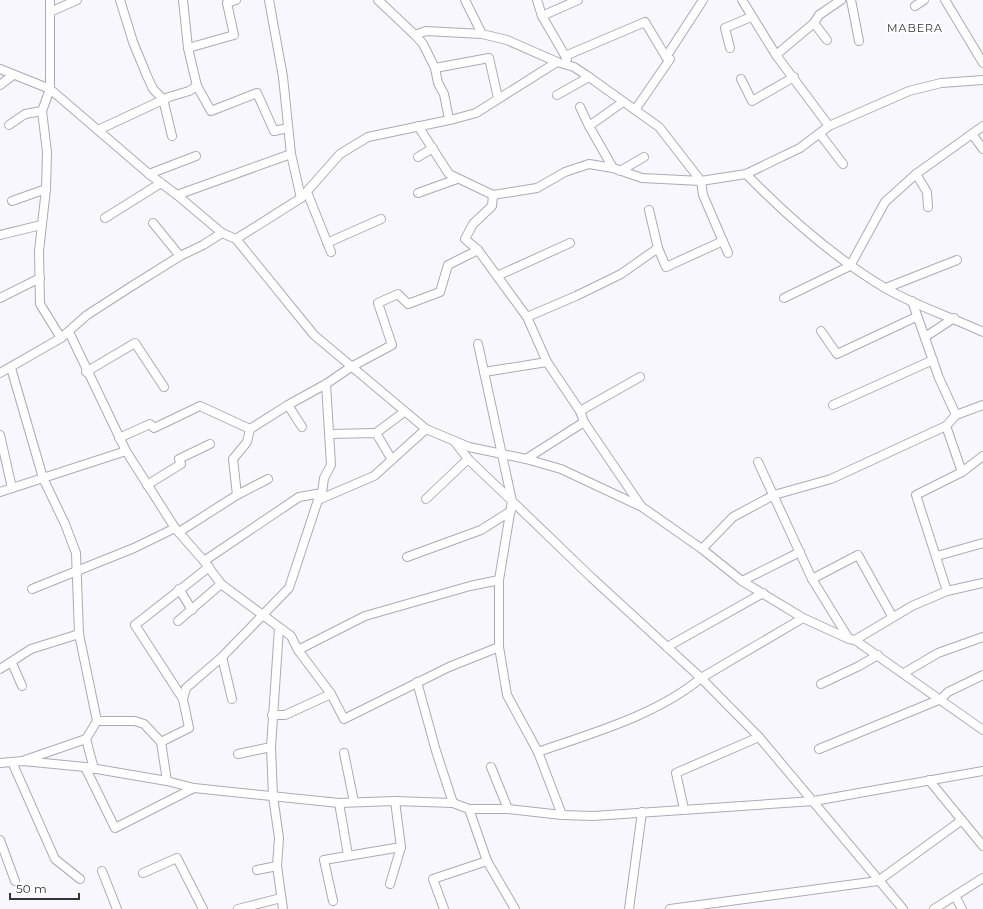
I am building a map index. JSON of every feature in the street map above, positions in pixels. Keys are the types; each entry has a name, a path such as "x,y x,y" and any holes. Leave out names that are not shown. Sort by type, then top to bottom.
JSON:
{"street":[{"path":"50,0 50,88 42,111 47,152 46,190 41,226 40,304 61,338"},
{"path":"50,12 77,0"},
{"path":"120,0 133,42 147,76 153,89 163,99 172,136"},
{"path":"183,0 188,48 197,86 211,112 258,93 274,130 288,128"},
{"path":"188,48 234,36 227,3 236,0"},
{"path":"269,0 283,77 291,154 304,195 331,252"},
{"path":"378,0 416,35 423,44 435,68 438,83 444,94 449,119"},
{"path":"465,0 482,34"},
{"path":"537,0 542,16 565,56 574,67 659,127 701,181 703,195 728,253"},
{"path":"542,16 578,0"},
{"path":"666,57 703,0"},
{"path":"742,0 776,56 794,77 830,126"},
{"path":"776,56 814,23 832,3 841,0"},
{"path":"851,0 859,41"},
{"path":"915,6 924,0"},
{"path":"945,0 983,63"},
{"path":"730,48 725,28 751,17"},
{"path":"565,56 645,22 666,57 670,59 635,110"},
{"path":"814,23 827,40"},
{"path":"416,35 426,31 482,34 506,40 557,62 574,67"},
{"path":"435,68 489,58 498,98"},
{"path":"236,239 304,195 340,154 368,137 449,119 454,120 476,113 557,62"},
{"path":"0,69 50,88 149,174 177,195 222,233 236,239 314,335 426,429 453,439 469,447 526,459 561,469 642,507 702,548 742,581 803,618 852,639 878,655 983,730"},
{"path":"0,85 13,74"},
{"path":"557,95 589,77"},
{"path":"741,79 752,101 794,77"},
{"path":"418,126 449,174 493,195 537,188 566,172 589,164 616,169 642,178 701,181 746,174 786,156 830,126 910,91 941,83 983,80"},
{"path":"98,130 163,99 197,86"},
{"path":"589,126 622,102"},
{"path":"580,107 589,126 616,169"},
{"path":"9,125 25,114 42,111"},
{"path":"784,298 850,266 884,202 916,174 983,126"},
{"path":"820,134 843,164"},
{"path":"972,134 983,149"},
{"path":"418,157 432,148"},
{"path":"177,195 291,154"},
{"path":"149,174 196,156"},
{"path":"616,169 644,157"},
{"path":"746,174 783,212 817,242 850,266 886,288 912,301 954,318 983,332"},
{"path":"916,174 927,192 928,207"},
{"path":"418,193 457,179"},
{"path":"105,218 161,183"},
{"path":"12,201 46,190"},
{"path":"493,195 492,206 473,224 465,240 478,250 527,317 547,362 580,411 584,422 642,507"},
{"path":"649,210 658,248 666,267 723,240"},
{"path":"327,243 382,219"},
{"path":"153,223 180,256"},
{"path":"0,235 41,226"},
{"path":"0,373 61,338 87,314 180,256 203,245 222,233"},
{"path":"496,276 570,243"},
{"path":"527,317 622,274 658,248"},
{"path":"237,495 233,459 247,442 250,429 288,405 326,384 351,367 392,345 378,303 398,294 408,304 440,292 448,265 478,250"},
{"path":"886,288 957,260"},
{"path":"0,298 40,278"},
{"path":"912,301 916,317 956,415"},
{"path":"821,331 837,354 916,317"},
{"path":"925,337 954,318"},
{"path":"69,332 86,372 119,438 147,486 177,530 221,584 265,615 279,628 291,636 298,650 331,694 344,719 448,667 499,647"},
{"path":"86,372 135,343 164,387"},
{"path":"478,344 512,501 498,580 499,647 507,695 538,752 562,815"},
{"path":"833,405 933,360"},
{"path":"484,372 547,362"},
{"path":"11,368 43,478 65,524 76,553 79,634 96,721 86,739 23,761"},
{"path":"580,411 640,377"},
{"path":"183,699 186,688 222,657 265,615 289,588 318,500 322,493 324,478 331,465 326,384"},
{"path":"288,405 302,427"},
{"path":"702,548 733,518 774,494 831,479 946,426 956,415 983,405"},
{"path":"119,438 150,424 154,428 200,406 250,429"},
{"path":"330,434 376,433 404,412"},
{"path":"526,459 584,422"},
{"path":"946,426 962,472"},
{"path":"318,500 374,476 426,429"},
{"path":"376,433 392,460"},
{"path":"0,436 12,488"},
{"path":"453,439 468,459 592,578 701,678 759,737 903,909"},
{"path":"147,486 181,464 179,459 210,444"},
{"path":"0,492 126,450"},
{"path":"947,591 938,556 916,495 962,472 983,456"},
{"path":"426,499 468,459"},
{"path":"758,462 812,579 852,639"},
{"path":"32,589 177,530 268,479"},
{"path":"161,742 189,728 183,699 135,625 179,589 206,564 299,498 322,493"},
{"path":"407,557 481,530 511,511"},
{"path":"938,556 983,542"},
{"path":"742,581 800,552"},
{"path":"812,579 858,556 892,616"},
{"path":"298,650 365,616 470,586 498,580"},
{"path":"852,639 892,616 947,591 983,583"},
{"path":"178,621 221,584"},
{"path":"179,589 192,610"},
{"path":"667,647 763,593"},
{"path":"538,752 602,730 653,708 690,688 701,678 803,618"},
{"path":"279,628 271,747 273,796 279,838 277,866 283,909"},
{"path":"0,669 12,663 31,649 79,634"},
{"path":"904,673 938,653 983,637"},
{"path":"821,684 878,655"},
{"path":"222,657 232,699"},
{"path":"12,663 22,686"},
{"path":"819,749 940,699 948,692 983,675"},
{"path":"417,682 436,751 453,804"},
{"path":"272,715 285,715 331,694"},
{"path":"96,721 135,721 144,724 161,742 167,781"},
{"path":"684,809 676,772 759,737"},
{"path":"86,739 94,769"},
{"path":"238,754 271,747"},
{"path":"344,753 354,802"},
{"path":"0,763 23,761 85,767 167,781 194,788 339,802 395,801 453,804 469,809 508,809 562,815 593,816 814,801 983,771"},
{"path":"12,762 55,859 80,879"},
{"path":"85,767 115,828 194,788"},
{"path":"491,767 508,809"},
{"path":"928,780 983,846"},
{"path":"390,884 401,848 395,801"},
{"path":"339,802 348,855"},
{"path":"469,809 487,860 515,909"},
{"path":"629,909 642,812"},
{"path":"670,909 878,881 962,820"},
{"path":"0,840 15,881"},
{"path":"334,901 324,860 348,855 401,848"},
{"path":"143,873 177,858 203,909"},
{"path":"444,909 433,879 487,860"},
{"path":"257,870 277,866"},
{"path":"102,871 117,909"},
{"path":"934,909 983,878"},
{"path":"955,896 962,909"},
{"path":"238,909 281,898"}],"district":[{"name":"MABERA","path":"915,28"}]}
